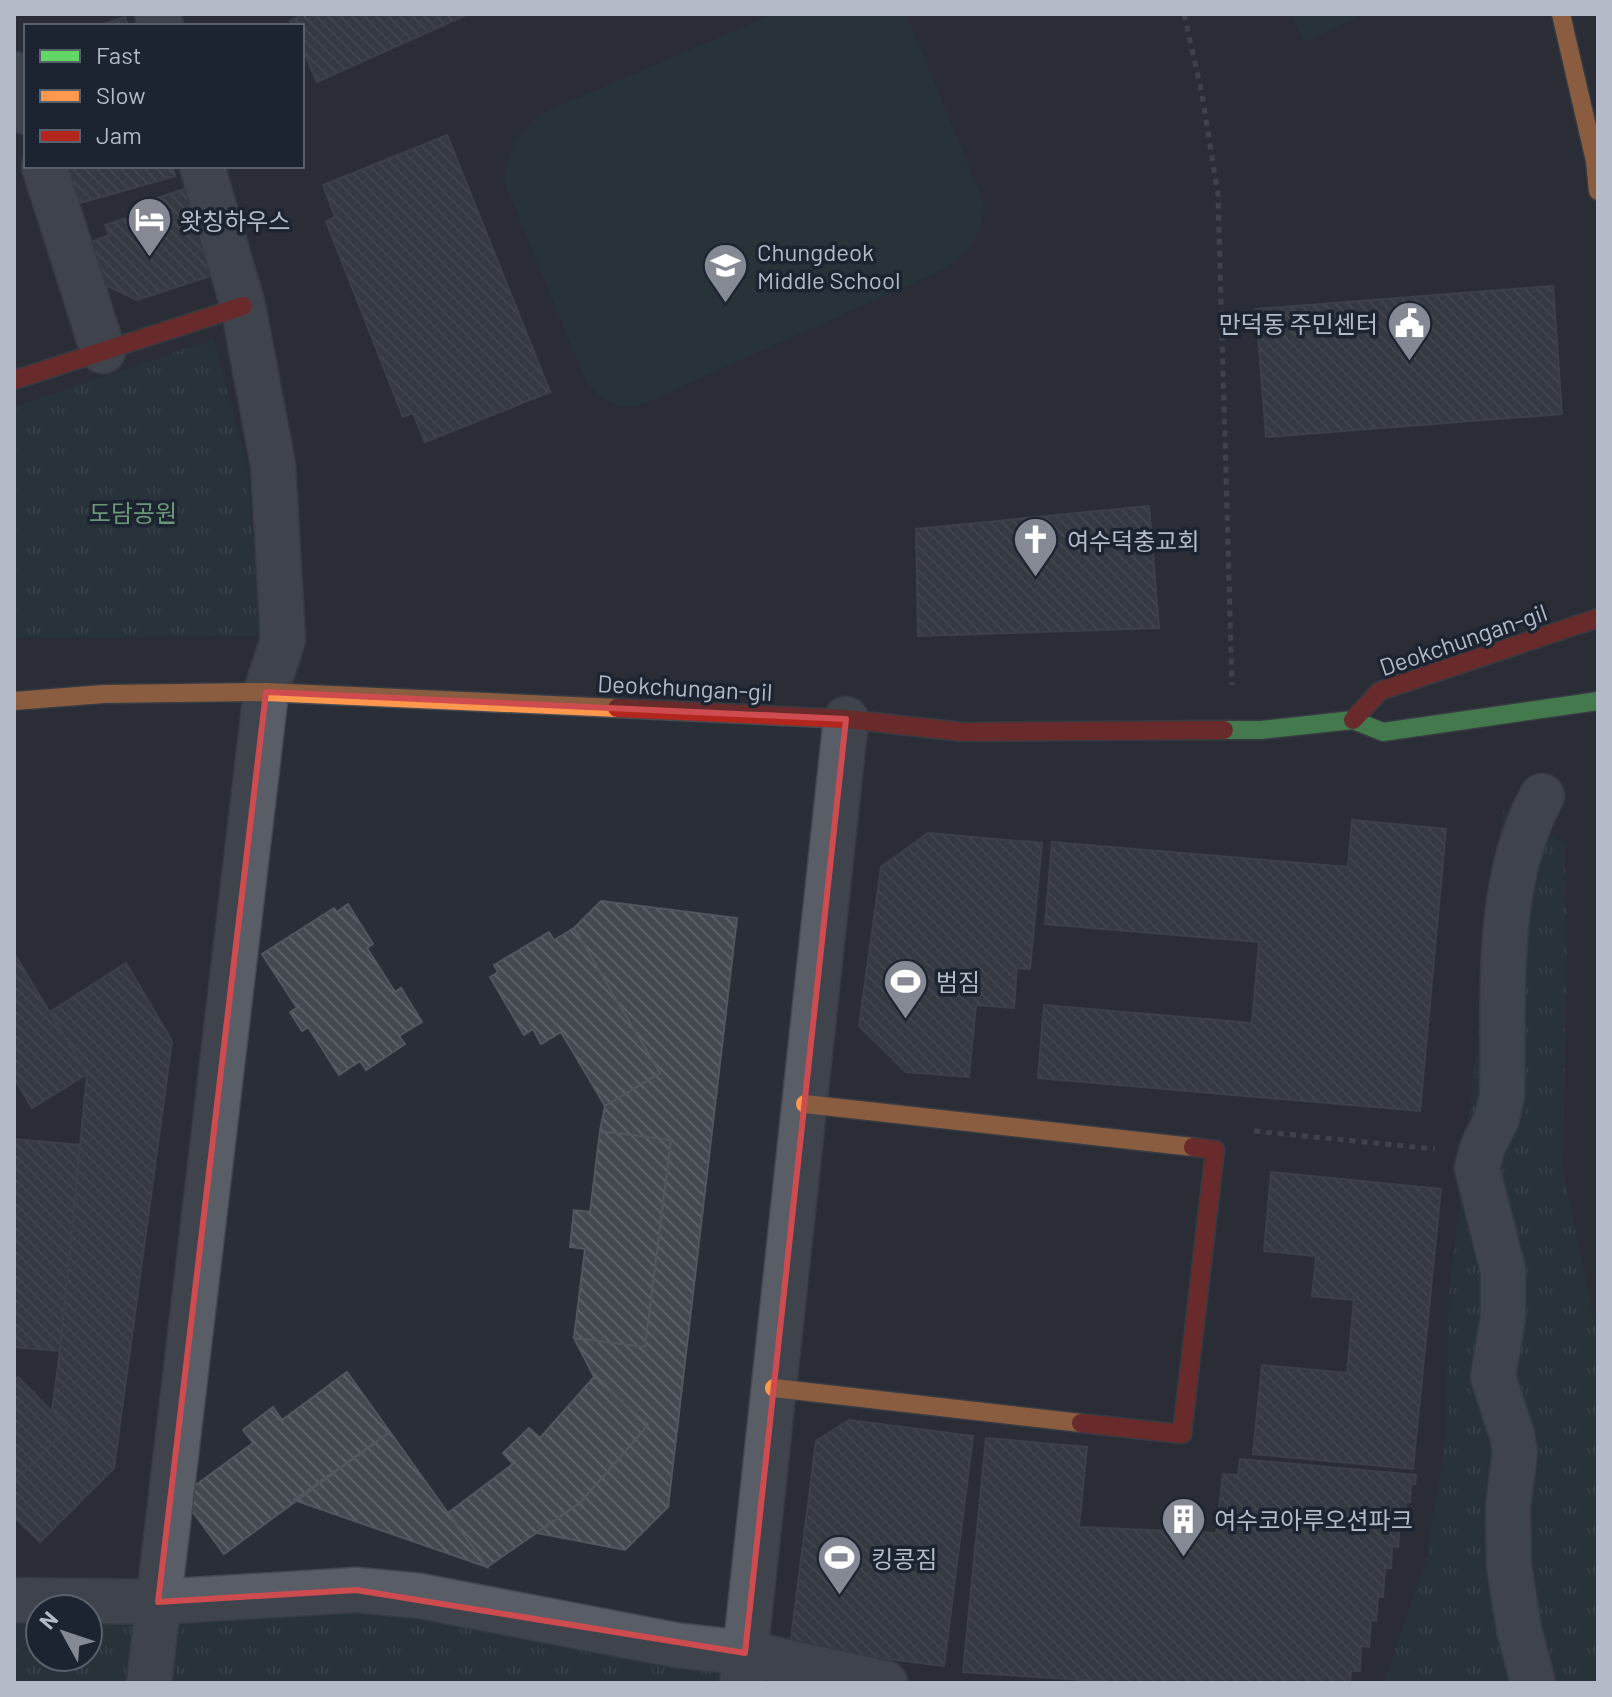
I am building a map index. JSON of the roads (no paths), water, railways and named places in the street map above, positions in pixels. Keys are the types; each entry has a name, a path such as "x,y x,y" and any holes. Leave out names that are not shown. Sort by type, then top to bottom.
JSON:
{"street":[{"path":"1561,14 1595,161 1598,191"},
{"path":"14,74 24,106"},
{"path":"45,168 103,351"},
{"path":"149,1683 266,692 283,639 274,481 243,306 203,168"},
{"path":"14,380 243,306"},
{"name":"Deokchungan-gil","path":"1353,720 1380,691 1598,618"},
{"name":"Deokchungan-gil","path":"14,701 103,694 266,692 846,719 963,732 1233,730 1353,720 1383,732 1598,701"},
{"path":"744,1668 846,719"},
{"path":"1533,1683 1519,1629 1509,1566 1508,1506 1515,1452 1493,1377 1503,1317 1503,1270 1477,1168 1480,1154 1497,1118 1502,1096 1506,932 1512,880 1528,823 1542,796"},
{"path":"774,1388 1182,1434 1215,1150 805,1104"},
{"path":"14,1600 158,1602 356,1590 420,1596 675,1645 744,1668 885,1683"}],"place":[{"name":"왓칭하우스","path":"149,259"},
{"name":"Chungdeok Middle School","path":"726,304"},
{"name":"만덕동 주민센터","path":"1409,362"},
{"name":"여수덕충교회","path":"1036,579"},
{"name":"범짐","path":"905,1020"},
{"name":"여수코아루오션파크","path":"1183,1558"},
{"name":"킹콩짐","path":"840,1597"}],"park label":[{"name":"도담공원","path":"133,512"}]}
